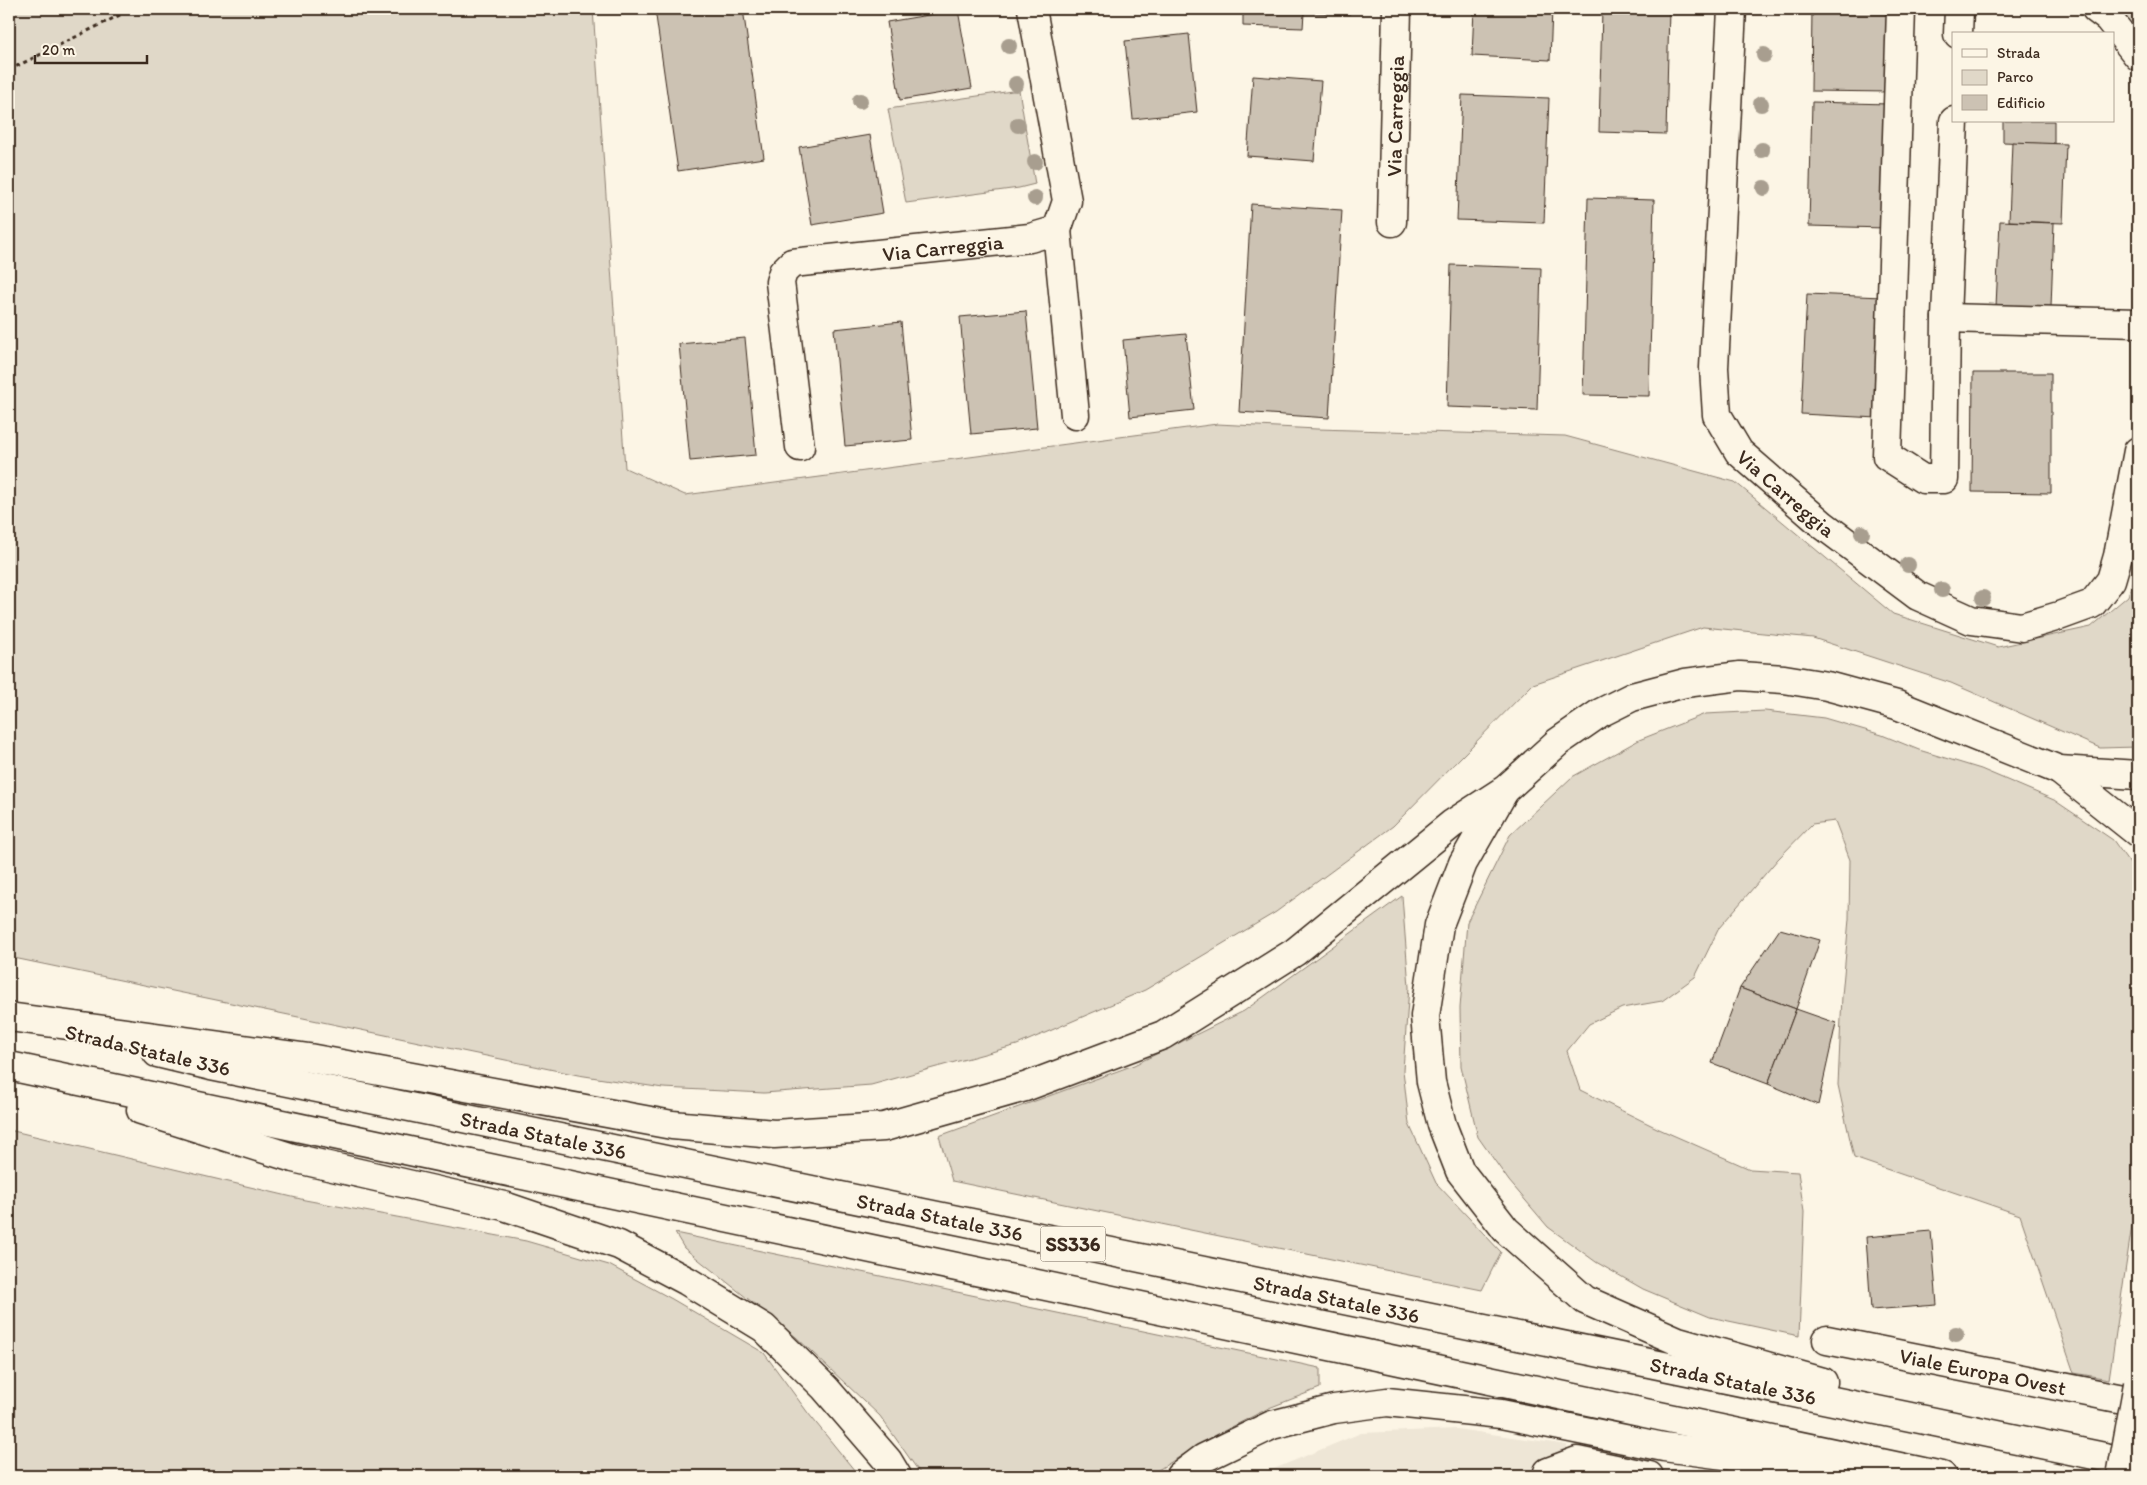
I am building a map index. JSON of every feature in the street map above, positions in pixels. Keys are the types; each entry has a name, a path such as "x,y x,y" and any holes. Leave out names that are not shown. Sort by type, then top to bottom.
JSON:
{"main road":[{"path":"1032,9 1067,201 1057,230 1076,415"},
{"name":"Via Carreggia","path":"1392,222 1397,9"},
{"name":"Via Carreggia","path":"1732,9 1714,368 1717,415 1740,452 1823,525 1918,596 1971,620 2022,627 2092,604 2111,580 2118,556 2138,451"},
{"path":"1901,9 1887,456 1923,479 1944,479 1946,318 1954,122"},
{"path":"1958,32 1959,9"},
{"path":"2096,9 2108,18 2138,56"},
{"name":"Via Carreggia","path":"800,447 780,282 783,272 792,263 1030,238 1057,230"},
{"path":"1946,318 2138,323"},
{"path":"9,1017 309,1058 672,1126 774,1134 884,1127 1025,1087 1163,1034 1296,952 1452,824 1506,789 1558,742 1600,713 1632,697 1685,683 1740,676 1784,679 1827,686 1897,704 2059,770 2138,833"},
{"path":"2059,770 2138,775"},
{"path":"1506,789 1463,863 1439,925 1425,1016 1431,1082 1442,1125 1460,1171 1506,1230 1586,1300 1678,1341 2058,1447"},
{"name":"Strada Statale 336","path":"9,1017 211,1066 2138,1464"},
{"path":"9,1066 293,1158 504,1206 619,1245 687,1281 764,1328 825,1388 888,1461 897,1476"},
{"name":"Strada Statale 336","path":"9,1066 1942,1476"},
{"name":"Viale Europa Ovest","path":"1827,1340 2138,1402"},
{"path":"2121,1476 2138,1382"},
{"path":"1180,1476 1204,1458 1272,1425 1334,1409 1387,1402 1500,1414 1664,1447 1882,1476"},
{"path":"1548,1472 1577,1461 1649,1476"}],"path":[{"path":"9,70 132,9"}],"shaded area":[{"path":"1457,1429 1567,1445 1569,1476 1257,1476 1361,1433"}],"green space":[{"path":"9,9 593,9 625,468 685,495 1217,424 1317,429 1565,436 1735,482 1893,614 1998,647 2091,627 2128,596 2138,563 2138,747 2100,748 1951,683 1813,638 1703,627 1533,684 1393,826 1276,912 1145,990 1017,1045 871,1085 764,1093 663,1088 578,1075 9,957"},
{"path":"2117,9 2138,9 2138,33"},
{"path":"1019,90 1035,184 1019,188 906,203 888,109"},
{"path":"1765,711 1824,718 1882,735 1919,750 1981,769 2054,800 2113,840 2138,875 2138,1185 2109,1379 2074,1373 2020,1215 1854,1158 1838,1085 1842,996 1849,919 1850,860 1835,821 1812,824 1778,859 1719,928 1695,977 1662,1001 1622,1008 1589,1024 1567,1051 1580,1090 1659,1129 1750,1169 1798,1172 1804,1212 1799,1336 1710,1317 1643,1289 1596,1262 1548,1227 1509,1181 1478,1137 1461,1066 1460,1008 1467,922 1510,835 1572,777 1639,740 1705,714"},
{"path":"1402,896 1409,987 1403,1070 1409,1124 1436,1183 1501,1252 1482,1290 952,1181 939,1136 1134,1065 1244,1011"},
{"path":"9,1130 305,1200 526,1241 609,1265 672,1299 764,1353 808,1413 859,1476 9,1476"},
{"path":"675,1233 1320,1368 1320,1388 1269,1408 1216,1435 1148,1476 922,1476 880,1416 796,1337 684,1248"}],"building":[{"path":"655,9 743,9 764,158 678,171"},
{"path":"1243,9 1351,9 1350,14 1304,13 1303,28 1243,26"},
{"path":"1474,9 1552,9 1550,60 1472,56"},
{"path":"1602,9 1669,9 1666,134 1599,132"},
{"path":"1812,9 1892,9 1891,92 1811,91"},
{"path":"958,10 972,88 900,100 887,22"},
{"path":"1189,34 1197,112 1133,119 1125,41"},
{"path":"1253,76 1321,81 1314,161 1247,156"},
{"path":"1462,95 1549,98 1544,223 1457,220"},
{"path":"1812,102 1888,104 1885,228 1809,226"},
{"path":"2003,122 2054,122 2054,144 2003,142"},
{"path":"870,135 883,213 812,225 799,147"},
{"path":"2012,142 2066,144 2063,223 2009,221"},
{"path":"1588,198 1654,200 1649,396 1583,395"},
{"path":"1251,204 1342,210 1329,418 1239,412"},
{"path":"2000,221 2054,223 2051,307 1996,306"},
{"path":"1451,265 1541,268 1537,410 1447,407"},
{"path":"1807,294 1883,297 1877,418 1801,414"},
{"path":"1026,311 1037,428 971,434 960,317"},
{"path":"901,322 912,440 845,446 834,329"},
{"path":"1186,334 1194,410 1130,417 1123,340"},
{"path":"745,338 756,455 690,461 679,344"},
{"path":"1973,373 2051,373 2051,493 1972,492"},
{"path":"1780,929 1820,940 1796,1009 1740,988"},
{"path":"1740,988 1796,1009 1768,1084 1712,1063"},
{"path":"1796,1009 1836,1023 1818,1105 1768,1084"},
{"path":"1931,1231 1937,1305 1871,1310 1866,1237"}]}
